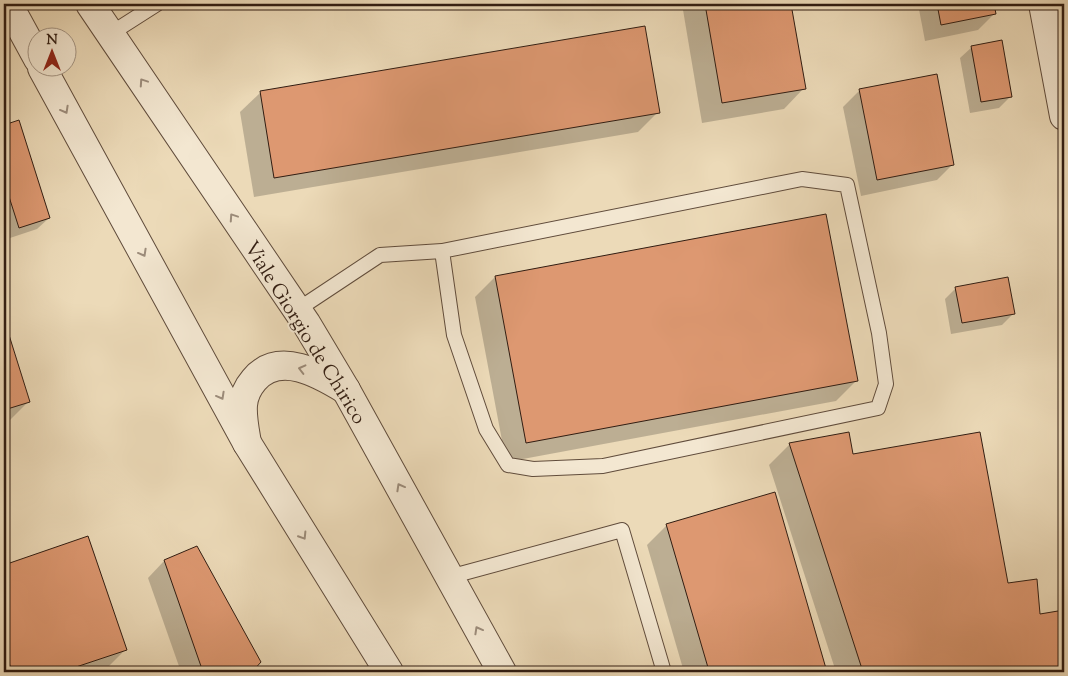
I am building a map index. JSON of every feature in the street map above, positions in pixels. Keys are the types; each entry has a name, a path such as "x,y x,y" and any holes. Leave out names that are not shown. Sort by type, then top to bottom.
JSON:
{"street":[{"path":"8,4 28,41"},
{"name":"Viale Giorgio de Chirico","path":"90,4 297,310 346,390 502,672"},
{"path":"1043,4 1064,116"},
{"path":"47,78 247,443 389,672"},
{"path":"247,443 243,414 245,393 255,379 266,370 285,366 306,369 322,375 346,390"}],"lane":[{"path":"110,34 157,4"},
{"path":"297,310 380,255 442,251 802,179 847,185 879,333 886,384 878,408 602,466 533,469 508,464 486,429 454,334 442,251"},
{"path":"449,577 622,530 664,672"}],"building":[{"path":"705,4 791,4 806,89 722,103"},
{"path":"937,4 994,4 996,14 941,25"},
{"path":"645,26 660,113 274,178 260,91"},
{"path":"1002,40 1012,97 981,102 971,46"},
{"path":"937,74 954,165 877,180 859,89"},
{"path":"19,120 50,218 19,228 4,181 4,125"},
{"path":"826,214 858,381 526,443 495,276"},
{"path":"1008,277 1015,314 962,323 955,287"},
{"path":"4,319 30,402 4,410"},
{"path":"849,432 853,454 980,432 1008,583 1037,579 1040,614 1064,610 1064,672 863,672 789,443"},
{"path":"775,492 827,672 703,672 709,671 666,524"},
{"path":"88,536 127,650 61,672 12,672 4,647 4,565"},
{"path":"197,546 261,662 252,672 203,672 164,560"}]}
